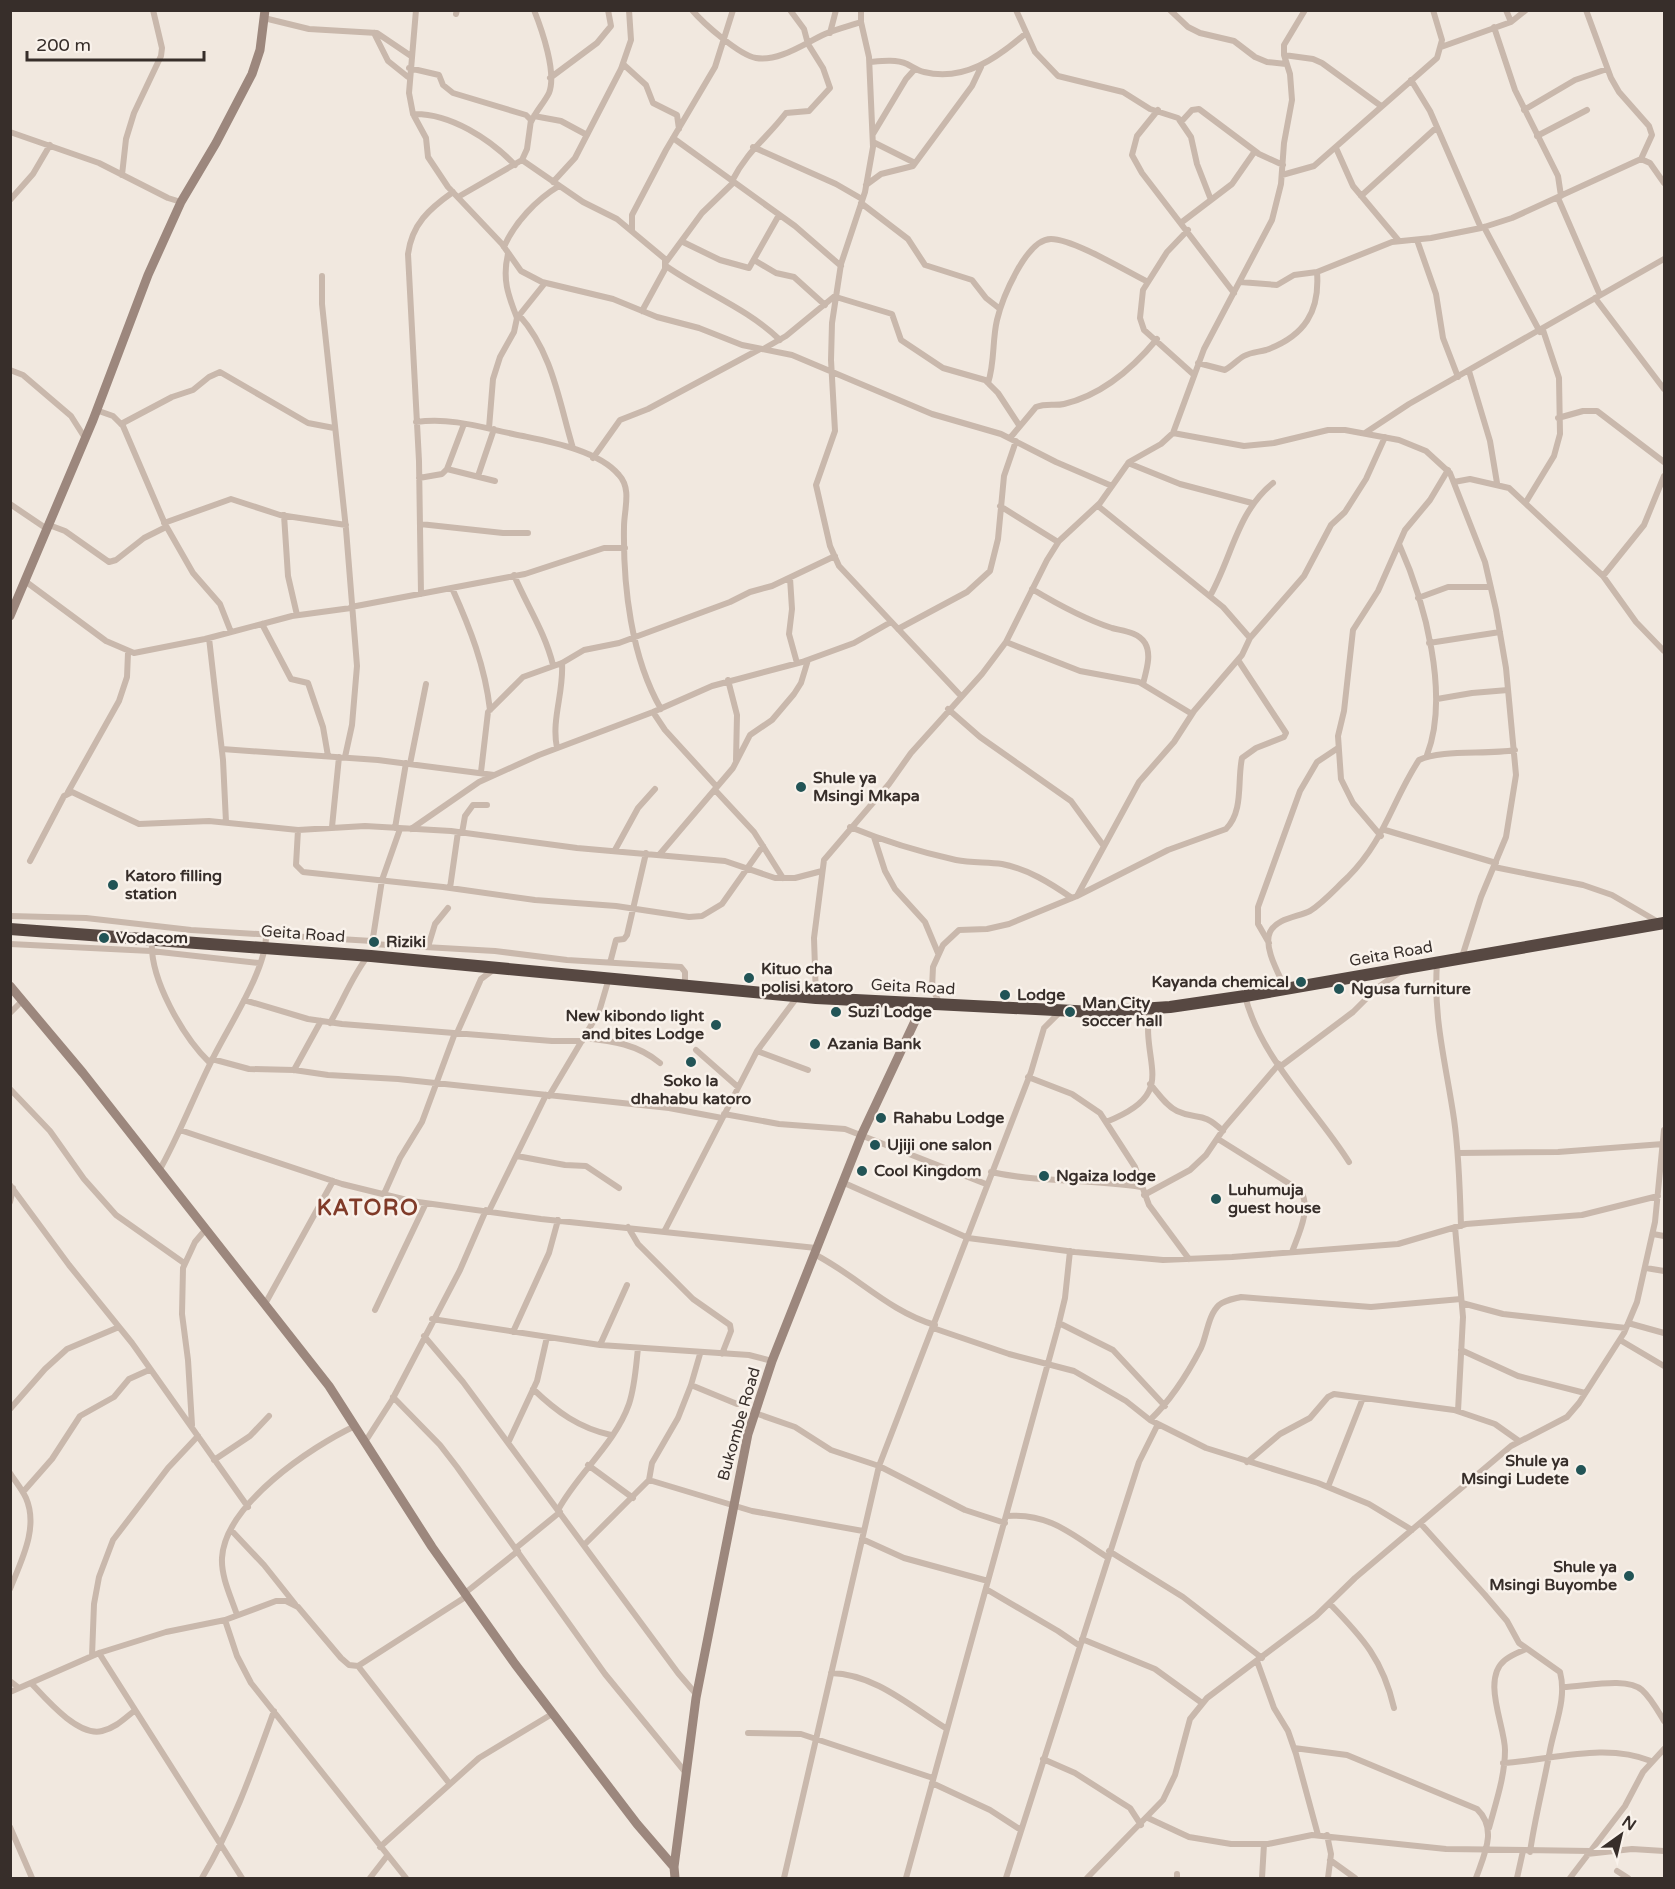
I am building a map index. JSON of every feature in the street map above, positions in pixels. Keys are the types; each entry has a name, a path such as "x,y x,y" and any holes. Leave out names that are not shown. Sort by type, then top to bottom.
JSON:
{"highway":[{"name":"Geita Road","path":"10,929 152,946 266,942 371,949 495,967 816,998 1094,1012 1150,1009 1245,996 1663,923"}],"street":[{"path":"122,175 129,130 161,56 162,48 153,10"},
{"path":"416,10 417,19 408,77 413,114 425,135 430,162 455,194 506,250 521,271 545,283 601,296 699,328 742,345 792,355 830,373 932,414 1013,439 1112,486"},
{"path":"421,594 419,478 409,301 410,239 431,208 515,165 522,159 527,148 533,118 548,95 550,78 545,44 534,10"},
{"path":"550,78 604,36 611,26 609,10"},
{"path":"573,448 554,375 538,342 518,317 506,290 504,276 506,250 513,230 539,199 556,184 575,158 587,135 623,64 631,40 629,10"},
{"path":"692,10 725,38 751,56 761,58 808,44 861,22"},
{"path":"632,230 632,215 673,138 711,76 733,10"},
{"path":"642,311 666,264 702,213 722,197 753,147 775,128 786,113 809,111 830,88 808,44 804,29 790,10"},
{"path":"830,33 836,10"},
{"path":"861,10 861,22 870,62 873,138 866,185 841,266 836,296 830,373 835,431 816,485 819,509 839,566 961,696"},
{"path":"1016,10 1025,33 1040,60 1058,76 1123,92 1144,106 1173,114 1191,137 1211,200"},
{"path":"1170,10 1188,27 1200,33 1234,41 1255,57 1267,62 1286,64"},
{"path":"1282,175 1314,166 1437,58 1442,47 1440,30 1433,11 1424,10"},
{"path":"1506,10 1511,22"},
{"path":"1442,47 1511,22 1526,10"},
{"path":"1240,282 1277,285 1294,275 1317,272 1399,241 1417,240 1482,227 1560,197 1641,159 1652,135 1649,126 1619,92 1607,69 1586,10"},
{"path":"816,998 814,938 822,871 828,854 889,784 910,753 1006,642 1058,543 1098,506 1128,463 1161,444 1173,433 1198,363 1272,219 1282,175 1292,100 1284,55 1287,38 1303,11"},
{"path":"10,616 85,438 148,275 181,202 216,143 252,74 260,50 265,14 309,29 382,35 411,56"},
{"path":"1494,27 1506,68 1524,110 1553,163 1560,197 1598,297 1665,389"},
{"path":"374,33 388,61 408,77"},
{"path":"866,185 881,174 908,169 915,163 972,86 981,67 1025,33"},
{"path":"1284,55 1313,59 1322,63 1381,106"},
{"path":"870,62 898,62 938,75 981,67"},
{"path":"623,64 646,85 653,103 676,115 679,129"},
{"path":"409,68 435,73 453,93 533,118 561,121 587,135"},
{"path":"873,138 902,85 915,69"},
{"path":"1524,110 1575,80 1607,69"},
{"path":"1410,80 1437,127 1482,227 1541,331 1558,378 1560,434 1554,456 1526,502"},
{"path":"1181,122 1192,110 1199,109 1255,151 1283,165"},
{"path":"1158,110 1137,136 1132,155 1142,173 1182,222 1234,293"},
{"path":"1537,136 1587,110"},
{"path":"413,114 430,115 474,133 515,165"},
{"path":"1361,196 1437,127"},
{"path":"10,141 14,133 50,145 99,163 181,202"},
{"path":"673,138 779,215 841,266"},
{"path":"873,138 915,163"},
{"path":"10,200 33,174 50,145"},
{"path":"753,147 836,184 862,201 908,239 925,264 972,279 986,298 1000,309"},
{"path":"1336,148 1348,177 1399,241"},
{"path":"1182,222 1232,184 1255,151"},
{"path":"522,159 556,184 632,230 662,255 666,264 708,294 750,315 780,340"},
{"path":"1641,159 1650,163 1665,183"},
{"path":"683,242 745,268 752,265 779,215"},
{"path":"1188,231 1167,252 1143,290 1140,318 1144,330 1157,339 1193,374"},
{"path":"988,383 994,361 994,338 1000,309 1030,250 1045,239 1053,238 1076,246 1148,282"},
{"path":"1417,240 1436,294 1443,338 1458,377"},
{"path":"1365,433 1408,404 1665,259"},
{"path":"754,260 776,273 794,277 825,305"},
{"path":"1198,363 1225,370 1241,357 1267,349 1295,332 1311,316 1315,308 1318,297 1317,272"},
{"path":"322,276 322,304 346,525 357,666 352,725 342,757 333,827"},
{"path":"478,477 491,428 495,370 505,343 514,332 518,317 545,283"},
{"path":"593,458 620,420 646,410 780,340 836,296"},
{"path":"836,296 892,314 901,340 943,368 980,377 988,383 1020,425"},
{"path":"898,629 951,602 986,576 993,563 1004,476 1013,439 1020,425 1036,407 1063,404 1113,381 1131,367 1157,339"},
{"path":"10,370 23,375 71,416 85,438"},
{"path":"1469,371 1490,441 1497,483"},
{"path":"121,424 172,397 188,393 220,372 308,423 334,428"},
{"path":"96,410 113,416 121,424 165,525 194,573 220,604 231,632"},
{"path":"1558,418 1583,411 1598,411 1665,462"},
{"path":"416,422 438,419 561,443 617,472 626,489 625,548 635,635 650,685 661,709"},
{"path":"419,478 442,474 447,470 464,424"},
{"path":"1173,433 1244,446 1274,443 1328,430 1365,433 1385,437 1426,451 1448,470 1485,562 1500,632 1516,775 1506,837 1481,897 1462,959"},
{"path":"1075,897 1139,782 1174,742 1192,714 1238,660 1250,638 1304,576 1331,525 1345,512 1366,478 1385,437"},
{"path":"1128,463 1180,484 1252,503"},
{"path":"447,470 495,482"},
{"path":"1448,470 1430,500 1405,530 1378,591 1353,630 1344,711 1338,736 1341,779 1346,790 1364,818 1383,833 1495,865 1583,885 1612,895 1663,923"},
{"path":"1603,576 1644,525 1665,476"},
{"path":"1454,482 1470,479 1497,483 1509,488 1526,502 1569,547 1603,576 1636,622 1665,651"},
{"path":"1210,596 1252,503 1273,483"},
{"path":"10,504 48,527 65,531 109,562 116,560 165,525 231,499 284,515 346,525"},
{"path":"1000,506 1058,543"},
{"path":"1098,506 1210,596 1250,638"},
{"path":"284,515 290,586 297,615"},
{"path":"420,524 503,533 528,533"},
{"path":"1399,544 1418,598 1429,643 1437,699 1434,737 1427,755"},
{"path":"25,581 106,641 128,653 155,650 209,638 297,615 351,607 514,575 604,549 625,548"},
{"path":"490,710 523,677 562,663 585,650 607,646 790,578 835,556"},
{"path":"514,575 526,604 543,631 553,665"},
{"path":"790,578 792,609 789,634 797,663"},
{"path":"1418,598 1448,587 1490,587"},
{"path":"452,588 475,640 487,683 490,710 481,772"},
{"path":"1032,589 1088,618 1136,634 1145,643 1149,656 1143,684"},
{"path":"411,829 474,785 557,748 661,709 728,680 808,660 854,643 891,622"},
{"path":"262,624 291,679 308,683 323,727 328,756"},
{"path":"1429,643 1500,632"},
{"path":"209,638 222,749 226,822"},
{"path":"1006,642 1080,671 1123,677 1143,684 1192,714"},
{"path":"30,861 119,701 127,676 128,653"},
{"path":"659,855 736,762 750,735 778,714 801,683 808,660"},
{"path":"940,1005 932,988 933,967 938,953 951,935 959,930 987,929 1009,924 1075,897 1152,858 1226,829 1231,824 1237,805 1242,758 1256,748 1284,737 1286,732 1238,660"},
{"path":"557,748 554,730 560,702 562,663"},
{"path":"728,680 737,715 736,762"},
{"path":"330,1023 344,1000 356,971 371,949 382,880 397,829 408,764 426,684"},
{"path":"1437,699 1508,690"},
{"path":"948,709 980,737 1071,801 1103,845"},
{"path":"653,712 665,730 763,846 783,878"},
{"path":"1285,989 1269,943 1258,924 1258,908 1300,790 1317,762 1338,748"},
{"path":"222,749 342,757 495,775"},
{"path":"1269,943 1271,929 1278,923 1310,911 1350,875 1383,833 1412,770 1419,760 1427,755 1515,750"},
{"path":"615,850 638,808 655,789"},
{"path":"68,792 80,794 139,824 226,822 298,830 333,827 411,829 577,848 725,861 783,878 795,878 822,871"},
{"path":"450,888 465,816 473,805 487,805"},
{"path":"850,827 874,837 955,860 1001,864 1023,870 1075,897"},
{"path":"298,830 298,870 535,900 702,916 722,904 749,869 763,846"},
{"path":"874,837 885,871 895,889 925,922 938,953"},
{"path":"610,963 614,943 627,935 646,853"},
{"path":"428,947 435,924 448,908"},
{"path":"10,916 86,918 266,942 244,1000 211,1061 159,1171"},
{"path":"10,944 152,946 259,963"},
{"path":"152,946 155,969 173,1010 189,1041 211,1061 249,1069 294,1070 328,1076 435,1084 679,1110 779,1124 830,1126 862,1134 986,1184"},
{"path":"371,949 428,947 681,967 685,972 685,985"},
{"path":"1437,963 1435,998 1438,1035 1458,1153 1461,1301 1458,1411"},
{"path":"384,1194 422,1122 456,1033 481,979 495,967"},
{"path":"1144,1195 1190,1170 1206,1155 1223,1131 1280,1065 1353,1012 1377,988 1407,968"},
{"path":"365,1442 393,1397 432,1319 460,1270 547,1096 599,1012 609,978"},
{"path":"10,986 329,1386 466,1595 552,1714 637,1824 674,1867"},
{"path":"665,1230 757,1051 798,996"},
{"path":"1245,996 1250,1017 1280,1065 1349,1162"},
{"path":"10,1013 23,1000"},
{"path":"244,1000 321,1022 552,1041 621,1042 638,1048 660,1063"},
{"name":"Bukombe Road","path":"675,1878 674,1867 696,1694 733,1506 755,1413 772,1361 842,1182 862,1134 924,1004"},
{"path":"1106,1122 1133,1110 1141,1103 1150,1084 1153,1059 1147,1026 1150,1009"},
{"path":"784,1878 879,1466 968,1238 1044,1028 1061,1011"},
{"path":"294,1070 321,1022"},
{"path":"696,1050 738,1087"},
{"path":"757,1051 808,1070"},
{"path":"1028,1077 1088,1103 1106,1122 1135,1167 1144,1195 1189,1260"},
{"path":"1150,1084 1173,1109 1212,1120 1223,1131"},
{"path":"10,1089 50,1131 84,1179 116,1215 184,1263"},
{"path":"180,1130 333,1181 426,1203 558,1220 665,1230 815,1251 876,1297 934,1326 1009,1354 1047,1362 1074,1371 1099,1384 1150,1420 1206,1448 1328,1487 1369,1504 1412,1530"},
{"path":"1087,1878 1142,1825 1170,1788 1187,1727 1202,1703 1330,1604 1355,1578 1519,1441 1567,1418 1586,1393 1627,1326 1646,1268 1653,1234 1660,1197 1665,1130"},
{"path":"1218,1139 1301,1191 1305,1198 1305,1214 1292,1252"},
{"path":"1458,1153 1558,1152 1664,1144"},
{"path":"517,1156 565,1165 586,1166 619,1188"},
{"path":"991,1172 1029,1179 1061,1182 1098,1180 1141,1187"},
{"path":"265,1304 333,1181"},
{"path":"842,1182 968,1238 1070,1251 1189,1260 1398,1244 1458,1226 1582,1215 1660,1197"},
{"path":"10,1202 12,1186"},
{"path":"12,1186 192,1427 248,1507"},
{"path":"375,1310 426,1203"},
{"path":"513,1332 549,1253 558,1220"},
{"path":"628,1227 638,1244 693,1299 730,1325 731,1331 722,1354"},
{"path":"192,1427 189,1360 182,1314 184,1263 206,1229"},
{"path":"1653,1234 1665,1236"},
{"path":"906,1878 1059,1323 1065,1298 1070,1251"},
{"path":"1646,1268 1665,1271"},
{"path":"600,1345 627,1285"},
{"path":"1150,1420 1176,1392 1202,1346 1215,1311 1229,1300 1241,1297 1371,1307 1461,1301 1512,1316 1627,1326 1665,1333"},
{"path":"432,1319 600,1345 749,1355 772,1361"},
{"path":"1059,1323 1113,1350 1165,1406"},
{"path":"10,1409 45,1369 67,1349 119,1328"},
{"path":"424,1336 463,1382 678,1673 696,1694"},
{"path":"508,1443 533,1389 547,1337"},
{"path":"1620,1340 1665,1366"},
{"path":"231,1530 264,1564 340,1658 349,1665 358,1666 466,1595 559,1511 588,1465 611,1435 629,1404 638,1348"},
{"path":"1461,1350 1518,1376 1586,1393"},
{"path":"584,1545 649,1480 652,1463 678,1418 700,1353"},
{"path":"23,1492 52,1459 80,1416 114,1397 129,1379 149,1370"},
{"path":"691,1385 737,1404"},
{"path":"533,1389 567,1418 583,1427 611,1435"},
{"path":"1247,1462 1280,1434 1310,1418 1330,1395 1458,1411 1495,1424 1519,1441"},
{"path":"393,1397 440,1444 604,1674 686,1773"},
{"path":"1328,1487 1364,1398"},
{"path":"755,1413 795,1427 831,1450 879,1466 965,1510 1005,1520 1035,1517 1061,1525 1175,1591 1259,1660 1274,1708 1294,1748 1318,1835"},
{"path":"214,1460 250,1436 268,1416"},
{"path":"1006,1878 1108,1554 1143,1450 1158,1424"},
{"path":"237,1615 222,1557 231,1530 248,1507 292,1462 355,1426"},
{"path":"198,1436 168,1468 113,1540 99,1577 94,1604 95,1654 242,1878"},
{"path":"588,1465 633,1498"},
{"path":"10,1473 23,1492 30,1508 30,1530 25,1553 10,1589"},
{"path":"649,1480 733,1506 799,1521 863,1531"},
{"path":"1421,1524 1467,1572 1526,1649 1560,1672 1563,1687 1549,1758 1526,1852 1517,1878"},
{"path":"862,1539 904,1558 988,1581"},
{"path":"986,1589 1081,1643 1155,1668 1202,1703"},
{"path":"10,1692 95,1654 166,1632 225,1620 276,1601 286,1601 296,1606"},
{"path":"1330,1604 1369,1646 1388,1680 1394,1708"},
{"path":"225,1620 237,1656 251,1683 406,1878"},
{"path":"1476,1878 1486,1851 1488,1829 1502,1780 1505,1748 1496,1710 1495,1679 1503,1661 1526,1649"},
{"path":"358,1666 449,1783"},
{"path":"831,1673 847,1673 890,1691 947,1729"},
{"path":"10,1681 19,1688"},
{"path":"31,1683 56,1708 79,1726 93,1732 111,1728 134,1711"},
{"path":"1563,1687 1623,1683 1635,1685 1643,1690 1665,1721"},
{"path":"202,1878 221,1847 274,1711"},
{"path":"380,1847 479,1758 552,1714"},
{"path":"748,1733 787,1732 815,1738 933,1781 990,1810 1022,1830"},
{"path":"1294,1748 1347,1755 1374,1765 1465,1803 1485,1817 1488,1829"},
{"path":"1574,1877 1588,1853 1624,1806 1651,1761 1665,1749"},
{"path":"1503,1763 1616,1752 1634,1754 1651,1761"},
{"path":"1043,1759 1075,1773 1130,1808 1142,1825"},
{"path":"1148,1818 1188,1837 1231,1844 1264,1845 1327,1835 1486,1851 1588,1853 1632,1849 1665,1851"},
{"path":"10,1827 14,1847 32,1878"},
{"path":"1327,1835 1330,1860 1328,1878"},
{"path":"1262,1878 1264,1845"},
{"path":"369,1878 387,1856"},
{"path":"1330,1860 1355,1878"},
{"path":"1617,1871 1628,1878"}],"place":[{"name":"Shule ya Msingi Mkapa","path":"801,787"},
{"name":"Katoro filling station","path":"113,885"},
{"name":"Vodacom","path":"104,938"},
{"name":"Riziki","path":"374,942"},
{"name":"Kituo cha polisi katoro","path":"749,978"},
{"name":"Kayanda chemical","path":"1301,982"},
{"name":"Ngusa furniture","path":"1339,989"},
{"name":"Lodge","path":"1005,995"},
{"name":"Suzi Lodge","path":"836,1012"},
{"name":"Man City soccer hall","path":"1070,1012"},
{"name":"New kibondo light and bites Lodge","path":"716,1025"},
{"name":"Azania Bank","path":"815,1044"},
{"name":"Soko la dhahabu katoro","path":"691,1062"},
{"name":"Rahabu Lodge","path":"881,1118"},
{"name":"Ujiji one salon","path":"875,1145"},
{"name":"Cool Kingdom","path":"862,1171"},
{"name":"Ngaiza lodge","path":"1044,1176"},
{"name":"Luhumuja guest house","path":"1216,1199"},
{"name":"Shule ya Msingi Ludete","path":"1581,1470"},
{"name":"Shule ya Msingi Buyombe","path":"1629,1576"}],"district":[{"name":"KATORO","path":"368,1208"}]}
